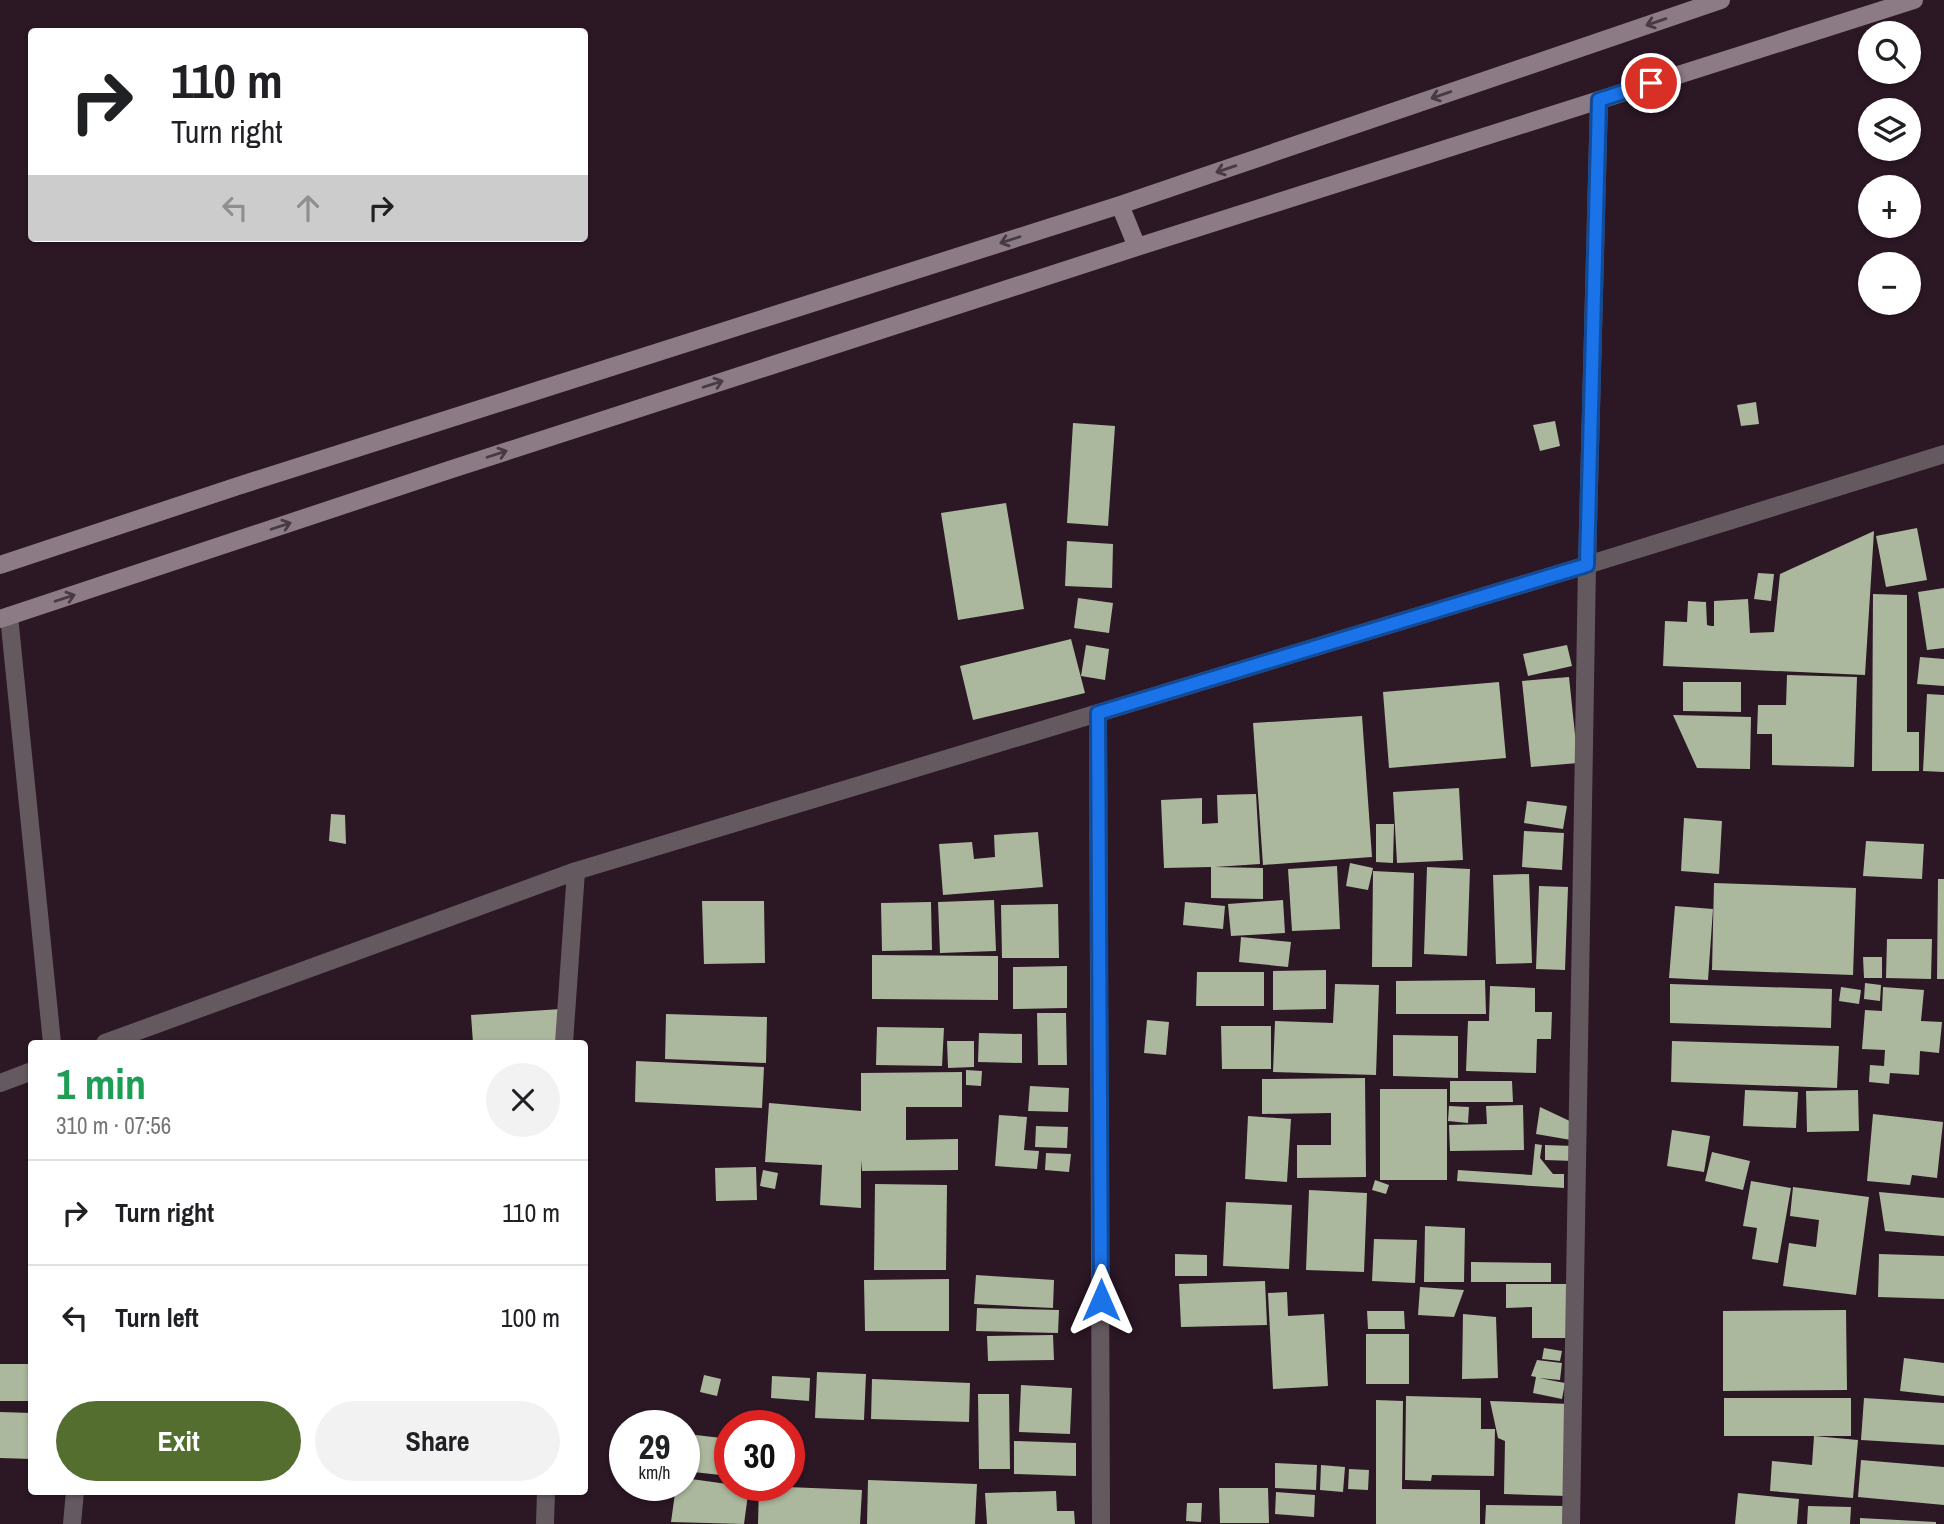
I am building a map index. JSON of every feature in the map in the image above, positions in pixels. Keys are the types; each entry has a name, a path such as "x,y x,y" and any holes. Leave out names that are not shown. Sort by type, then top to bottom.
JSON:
{"main road":[{"path":"0,565 238,486 1120,205 1721,0"},
{"path":"5,618 449,470 1137,247 1914,0"},
{"path":"1120,205 1137,247"}],"street":[{"path":"1571,1524 1587,565 1599,100"},
{"path":"115,1040 576,871 1944,454"},
{"path":"5,618 52,1040"},
{"path":"1098,713 1101,1524"},
{"path":"564,1040 576,871"},
{"path":"0,1083 28,1072"},
{"path":"72,1524 75,1495"},
{"path":"545,1524 546,1495"}],"building":[{"path":"1756,402 1759,424 1741,426 1737,405"},
{"path":"1555,421 1560,446 1540,451 1533,425"},
{"path":"1073,423 1115,426 1108,526 1067,523"},
{"path":"1006,503 1024,609 958,620 941,513"},
{"path":"1917,528 1927,580 1886,587 1876,536"},
{"path":"1874,531 1865,675 1663,666 1665,621 1687,622 1688,601 1706,602 1707,625 1714,626 1714,601 1748,599 1750,633 1774,632 1780,574"},
{"path":"1067,541 1113,544 1112,588 1065,586"},
{"path":"1758,573 1774,574 1771,601 1754,599"},
{"path":"1944,588 1944,648 1927,650 1918,592"},
{"path":"1873,594 1907,595 1907,732 1919,732 1919,771 1872,771"},
{"path":"1078,598 1113,603 1109,633 1074,628"},
{"path":"1071,639 1085,693 973,720 960,666"},
{"path":"1086,645 1109,649 1105,680 1081,676"},
{"path":"1567,645 1572,666 1528,676 1523,654"},
{"path":"1920,657 1944,659 1944,686 1917,684"},
{"path":"1787,675 1857,677 1854,767 1772,765 1772,734 1757,734 1758,705 1786,705"},
{"path":"1569,677 1578,763 1531,767 1522,681"},
{"path":"1499,682 1506,758 1389,768 1383,692"},
{"path":"1683,682 1741,682 1741,712 1683,711"},
{"path":"1927,694 1944,695 1944,772 1923,771"},
{"path":"1673,715 1751,717 1750,769 1697,768"},
{"path":"1362,716 1372,857 1263,865 1253,723"},
{"path":"1459,788 1463,860 1397,863 1393,792"},
{"path":"1256,794 1260,864 1215,867 1263,868 1263,899 1211,898 1211,867 1164,868 1161,800 1202,798 1202,824 1218,823 1217,795"},
{"path":"1527,801 1567,806 1563,829 1524,823"},
{"path":"331,814 345,815 346,844 329,841"},
{"path":"1684,818 1722,821 1719,874 1681,871"},
{"path":"1376,824 1394,824 1393,863 1376,862"},
{"path":"1524,831 1564,833 1562,870 1522,867"},
{"path":"1038,832 1043,887 943,895 939,844 972,842 974,859 995,857 994,835"},
{"path":"1866,841 1924,844 1922,879 1863,876"},
{"path":"1350,863 1373,868 1368,890 1346,886"},
{"path":"1337,866 1340,929 1292,931 1288,869"},
{"path":"1427,867 1470,869 1467,956 1424,954"},
{"path":"1373,871 1414,873 1412,967 1372,967"},
{"path":"1529,874 1532,963 1496,964 1493,875"},
{"path":"1938,879 1944,879 1944,979 1937,979"},
{"path":"1714,883 1856,888 1853,975 1712,970"},
{"path":"1539,886 1568,887 1565,970 1536,969"},
{"path":"994,900 996,951 940,953 938,902"},
{"path":"1283,900 1285,933 1231,936 1228,904"},
{"path":"702,901 764,901 765,963 704,964"},
{"path":"931,902 932,950 882,951 881,903"},
{"path":"1185,902 1225,906 1223,929 1183,925"},
{"path":"1058,904 1059,958 1002,958 1001,905"},
{"path":"1675,906 1713,909 1708,980 1669,978"},
{"path":"1241,937 1291,942 1288,967 1239,962"},
{"path":"1887,939 1932,939 1931,979 1886,978"},
{"path":"872,955 998,956 998,1000 872,999"},
{"path":"1863,957 1882,957 1882,978 1864,978"},
{"path":"1067,966 1067,1008 1013,1009 1013,967"},
{"path":"1326,970 1326,1009 1273,1010 1273,971"},
{"path":"1197,972 1264,972 1264,1006 1196,1006"},
{"path":"1485,980 1486,1014 1396,1014 1396,981"},
{"path":"1865,983 1881,985 1880,1001 1864,999"},
{"path":"1335,984 1379,985 1376,1075 1273,1072 1275,1021 1333,1023"},
{"path":"1670,984 1832,989 1831,1028 1670,1023"},
{"path":"1490,986 1535,988 1535,1012 1552,1012 1551,1039 1537,1039 1536,1073 1466,1071 1468,1021 1489,1021"},
{"path":"1841,987 1861,990 1859,1004 1839,1001"},
{"path":"1883,987 1924,990 1921,1021 1942,1022 1939,1053 1920,1051 1919,1075 1890,1073 1889,1084 1869,1082 1870,1065 1884,1066 1885,1050 1862,1049 1865,1010 1882,1011"},
{"path":"561,1009 564,1040 473,1040 471,1015"},
{"path":"1037,1013 1066,1013 1067,1065 1038,1065"},
{"path":"666,1014 767,1017 766,1063 665,1059"},
{"path":"1147,1020 1169,1022 1166,1055 1144,1053"},
{"path":"1221,1026 1271,1026 1271,1069 1222,1069"},
{"path":"877,1027 944,1028 942,1066 876,1065"},
{"path":"979,1033 1022,1034 1022,1063 978,1062"},
{"path":"1393,1035 1458,1036 1458,1078 1393,1076"},
{"path":"947,1041 974,1041 974,1067 948,1068"},
{"path":"1672,1041 1839,1046 1837,1088 1671,1082"},
{"path":"636,1061 764,1067 762,1108 635,1102"},
{"path":"966,1070 982,1071 981,1086 966,1085"},
{"path":"962,1072 962,1107 906,1107 906,1140 958,1139 958,1170 862,1171 861,1160 861,1208 820,1205 822,1165 765,1162 769,1103 861,1111 861,1073"},
{"path":"1365,1078 1366,1177 1297,1178 1297,1145 1331,1145 1331,1113 1262,1114 1262,1079"},
{"path":"1450,1081 1512,1081 1513,1102 1450,1102"},
{"path":"1030,1086 1069,1088 1068,1112 1028,1111"},
{"path":"1380,1089 1447,1089 1447,1180 1380,1180"},
{"path":"1745,1090 1798,1092 1796,1128 1743,1126"},
{"path":"1858,1090 1859,1131 1807,1132 1806,1091"},
{"path":"1523,1105 1524,1150 1450,1151 1449,1125 1487,1124 1486,1106"},
{"path":"1449,1106 1469,1107 1468,1123 1448,1121"},
{"path":"1540,1107 1574,1123 1571,1140 1536,1134"},
{"path":"1873,1114 1943,1122 1937,1178 1912,1175 1910,1185 1867,1181"},
{"path":"999,1115 1027,1117 1024,1150 1039,1151 1037,1169 995,1166"},
{"path":"1248,1116 1291,1119 1287,1182 1245,1179"},
{"path":"1036,1126 1068,1127 1067,1148 1035,1147"},
{"path":"1672,1130 1710,1136 1704,1172 1667,1166"},
{"path":"1535,1144 1542,1145 1540,1158 1553,1174 1564,1174 1564,1188 1457,1181 1458,1170 1532,1175"},
{"path":"1545,1145 1574,1146 1574,1161 1545,1160"},
{"path":"1712,1152 1750,1161 1743,1190 1705,1181"},
{"path":"1046,1153 1071,1154 1069,1172 1045,1170"},
{"path":"756,1167 757,1200 716,1201 715,1168"},
{"path":"763,1170 778,1173 775,1189 760,1186"},
{"path":"1375,1180 1389,1185 1386,1194 1372,1190"},
{"path":"1751,1181 1791,1188 1778,1263 1752,1259 1757,1228 1743,1226"},
{"path":"875,1184 947,1185 946,1270 874,1270"},
{"path":"1793,1187 1869,1197 1856,1295 1783,1286 1789,1243 1816,1247 1819,1220 1790,1216"},
{"path":"1309,1190 1367,1193 1364,1272 1306,1270"},
{"path":"1879,1192 1944,1198 1944,1236 1885,1231"},
{"path":"1226,1202 1292,1205 1289,1269 1223,1266"},
{"path":"1425,1226 1465,1228 1464,1282 1424,1282"},
{"path":"1374,1239 1417,1240 1415,1283 1372,1281"},
{"path":"1175,1254 1207,1255 1207,1276 1175,1276"},
{"path":"1879,1254 1944,1256 1944,1299 1878,1297"},
{"path":"1471,1262 1551,1263 1551,1282 1471,1282"},
{"path":"976,1275 1054,1280 1053,1308 974,1304"},
{"path":"949,1279 949,1331 865,1331 864,1280"},
{"path":"1265,1281 1267,1325 1181,1327 1179,1284"},
{"path":"1506,1284 1567,1284 1567,1338 1532,1338 1532,1307 1506,1308"},
{"path":"1420,1287 1464,1290 1454,1317 1418,1315"},
{"path":"1287,1292 1288,1316 1324,1314 1328,1386 1273,1389 1268,1293"},
{"path":"977,1308 1059,1310 1058,1333 976,1331"},
{"path":"1846,1310 1847,1390 1723,1391 1723,1311"},
{"path":"1367,1311 1404,1311 1405,1329 1368,1329"},
{"path":"1463,1314 1496,1317 1498,1378 1462,1379"},
{"path":"1366,1334 1409,1334 1409,1384 1366,1384"},
{"path":"1053,1335 1054,1360 988,1361 987,1336"},
{"path":"1544,1348 1562,1351 1560,1361 1542,1359"},
{"path":"1904,1358 1944,1363 1944,1396 1900,1391"},
{"path":"1537,1360 1562,1363 1560,1380 1539,1378 1565,1383 1562,1399 1533,1393 1536,1377 1531,1376"},
{"path":"0,1364 28,1364 28,1401 0,1401"},
{"path":"817,1372 866,1374 864,1420 815,1418"},
{"path":"704,1375 721,1379 717,1396 700,1392"},
{"path":"772,1376 810,1378 809,1401 771,1398"},
{"path":"872,1379 970,1383 969,1422 871,1419"},
{"path":"1021,1385 1072,1388 1070,1434 1019,1432"},
{"path":"978,1394 1009,1394 1010,1469 979,1469"},
{"path":"1406,1396 1481,1398 1481,1429 1495,1429 1494,1476 1432,1475 1431,1481 1405,1480"},
{"path":"1724,1398 1851,1398 1851,1436 1724,1436"},
{"path":"1864,1398 1944,1403 1944,1445 1861,1440"},
{"path":"1376,1400 1403,1401 1402,1489 1480,1490 1480,1524 1376,1524"},
{"path":"1490,1401 1570,1404 1567,1496 1504,1494 1505,1441 1498,1438"},
{"path":"0,1412 28,1413 28,1459 0,1458"},
{"path":"700,1436 714,1437 714,1474 700,1473"},
{"path":"1814,1436 1858,1440 1853,1498 1770,1491 1772,1461 1812,1465"},
{"path":"1014,1441 1076,1443 1076,1476 1014,1474"},
{"path":"1861,1460 1944,1467 1944,1505 1858,1497"},
{"path":"1275,1463 1317,1465 1316,1490 1275,1488"},
{"path":"1321,1465 1345,1467 1343,1492 1320,1490"},
{"path":"1349,1469 1369,1470 1368,1490 1348,1489"},
{"path":"700,1480 714,1482 714,1501 747,1501 744,1524 671,1522 674,1501 700,1501"},
{"path":"868,1480 977,1484 975,1524 867,1524"},
{"path":"805,1488 862,1490 860,1524 758,1524 759,1501 805,1501"},
{"path":"1219,1488 1268,1488 1269,1523 1220,1523"},
{"path":"1056,1491 1057,1511 1074,1511 1075,1524 987,1524 985,1493"},
{"path":"1276,1492 1315,1495 1314,1517 1275,1514"},
{"path":"1738,1493 1799,1499 1797,1524 1735,1524"},
{"path":"1187,1503 1202,1503 1201,1522 1186,1521"},
{"path":"1486,1505 1564,1506 1564,1524 1485,1524"},
{"path":"1808,1506 1851,1507 1850,1524 1807,1524"},
{"path":"1860,1518 1936,1522 1936,1524 1860,1524"}],"route":[{"path":"1101,1300 1098,713 1587,565 1599,100 1651,83"}]}
